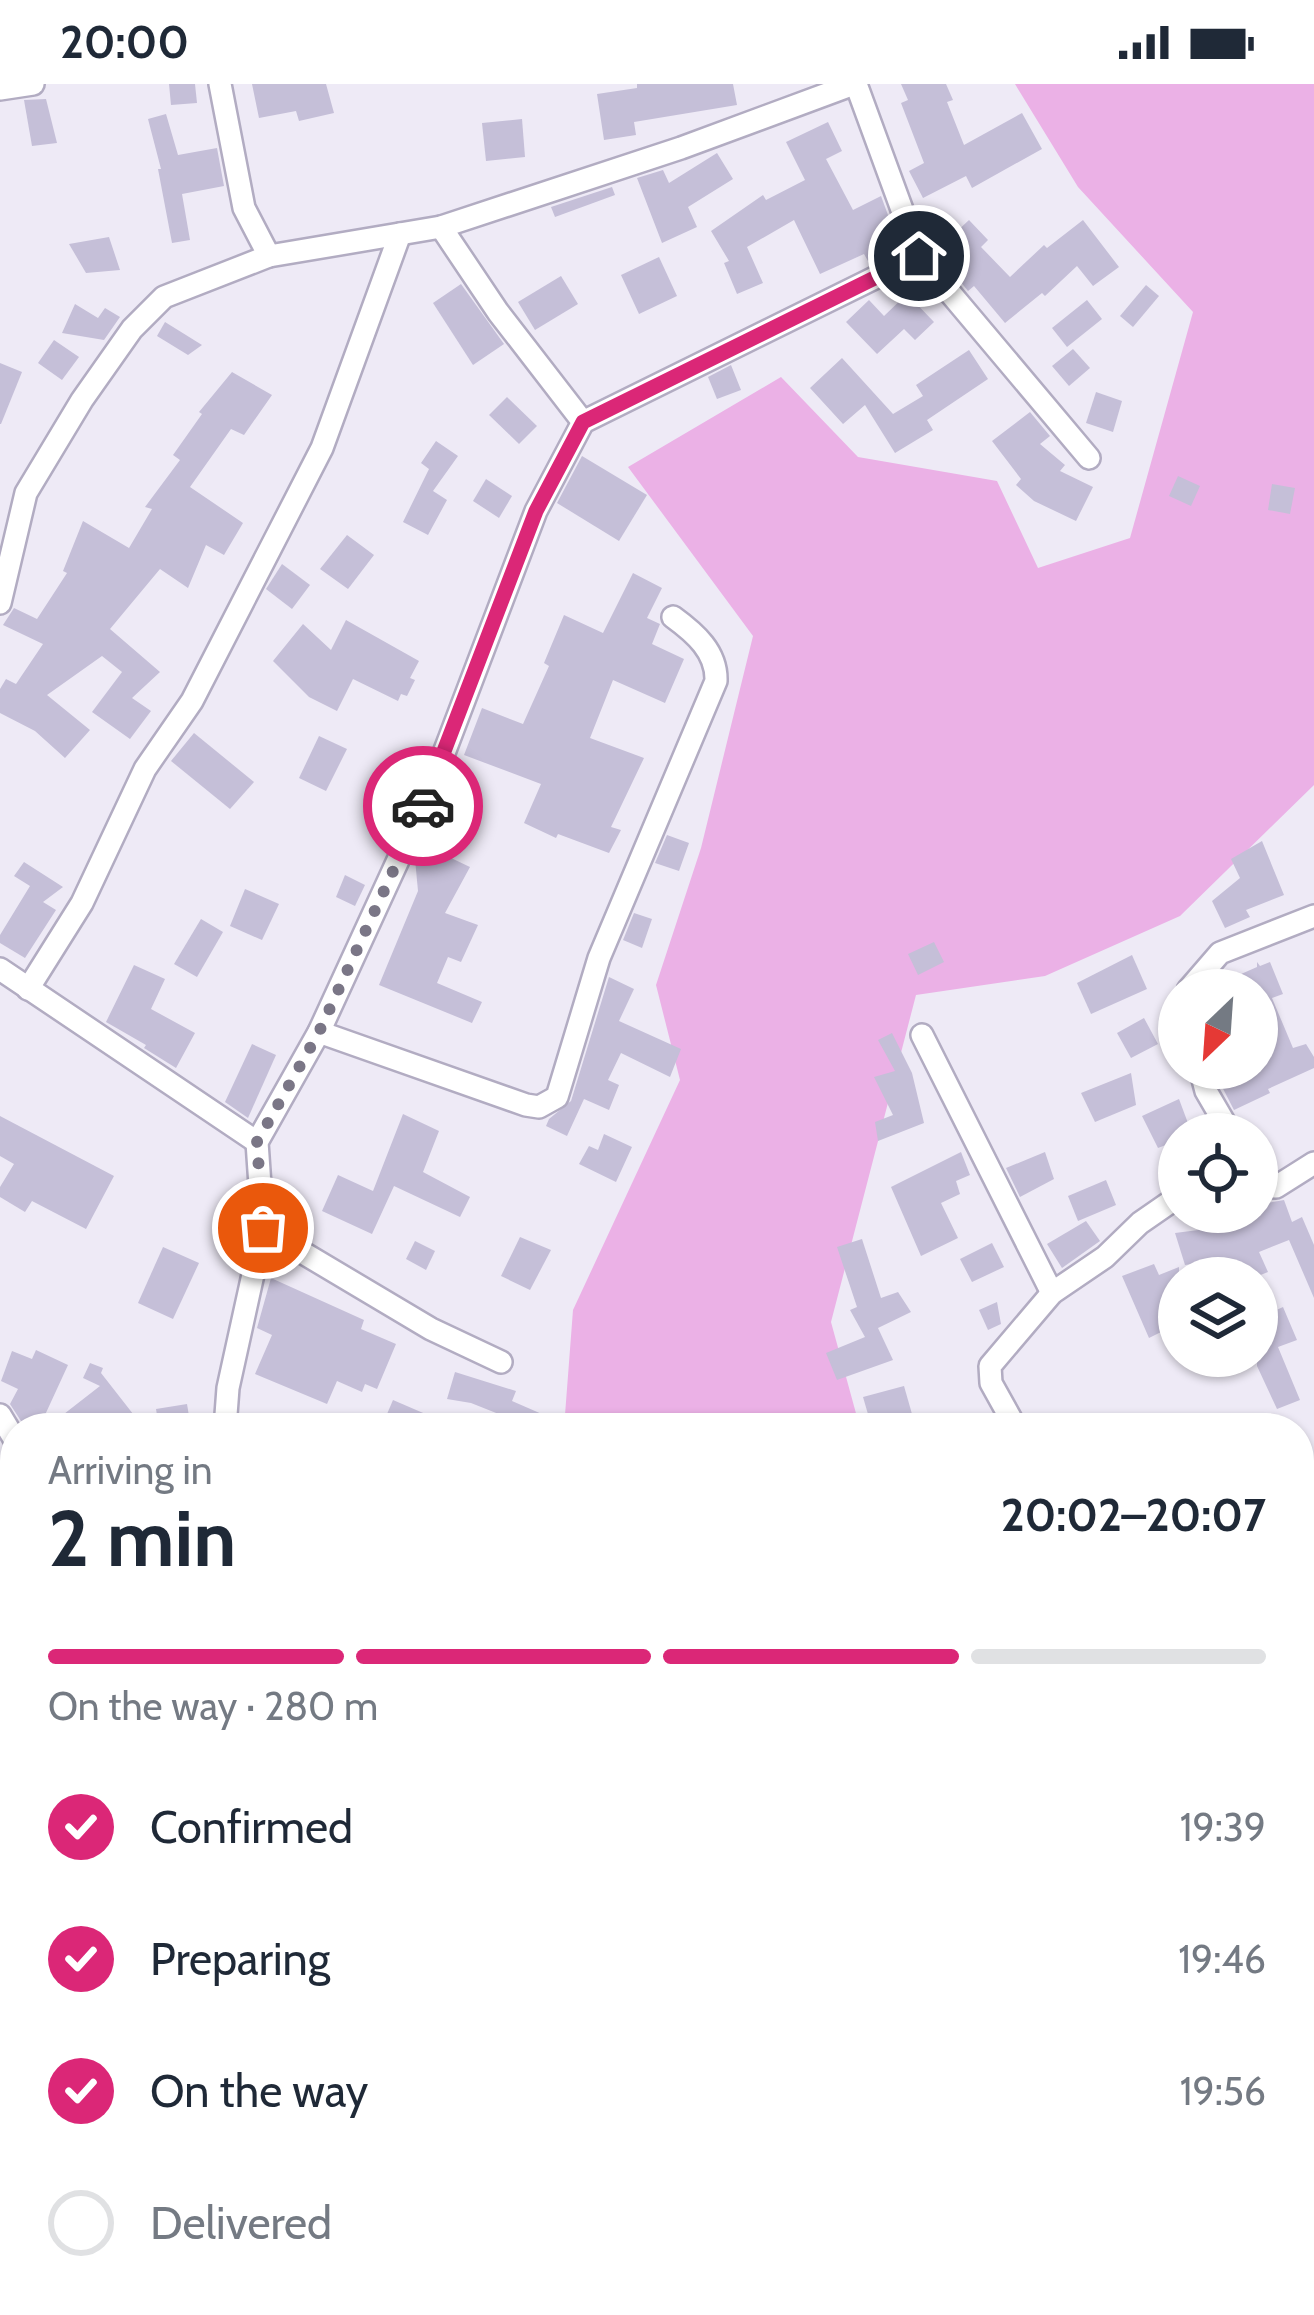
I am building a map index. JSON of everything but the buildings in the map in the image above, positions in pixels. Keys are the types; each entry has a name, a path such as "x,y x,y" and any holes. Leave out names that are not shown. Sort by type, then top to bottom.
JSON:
{"street":[{"path":"0,89 33,84"},
{"path":"220,84 244,208 268,256"},
{"path":"0,603 26,494 132,328 164,297 268,256 441,227 681,148 855,84 919,256 1089,458"},
{"path":"441,227 511,330 583,422"},
{"path":"28,989 82,903 145,769 192,701 322,448 400,234"},
{"path":"226,1413 263,1228 257,1142 319,1032 428,795 536,511 583,422 919,256"},
{"path":"319,1032 526,1105 539,1107 557,1097 598,958 716,681 717,666 710,653 696,634 673,617"},
{"path":"1206,969 1220,953 1314,916"},
{"path":"0,969 257,1142"},
{"path":"922,1035 1052,1293"},
{"path":"1278,1186 1314,1163"},
{"path":"1008,1413 987,1372 1052,1293 1105,1257 1158,1209"},
{"path":"263,1228 431,1328 501,1361"}],"shaded area":[{"path":"1015,84 1314,84 1314,785 1180,916 1045,976 916,995 831,1322 856,1413 565,1413 573,1310 680,1080 656,985 701,848 753,636 628,467 781,377 858,457 997,481 1038,568 1130,538 1193,312 1078,187"}],"way so far":[{"path":"263,1228 257,1142 319,1032 423,806"}],"route":[{"path":"423,806 536,511 583,422 919,256"}]}
